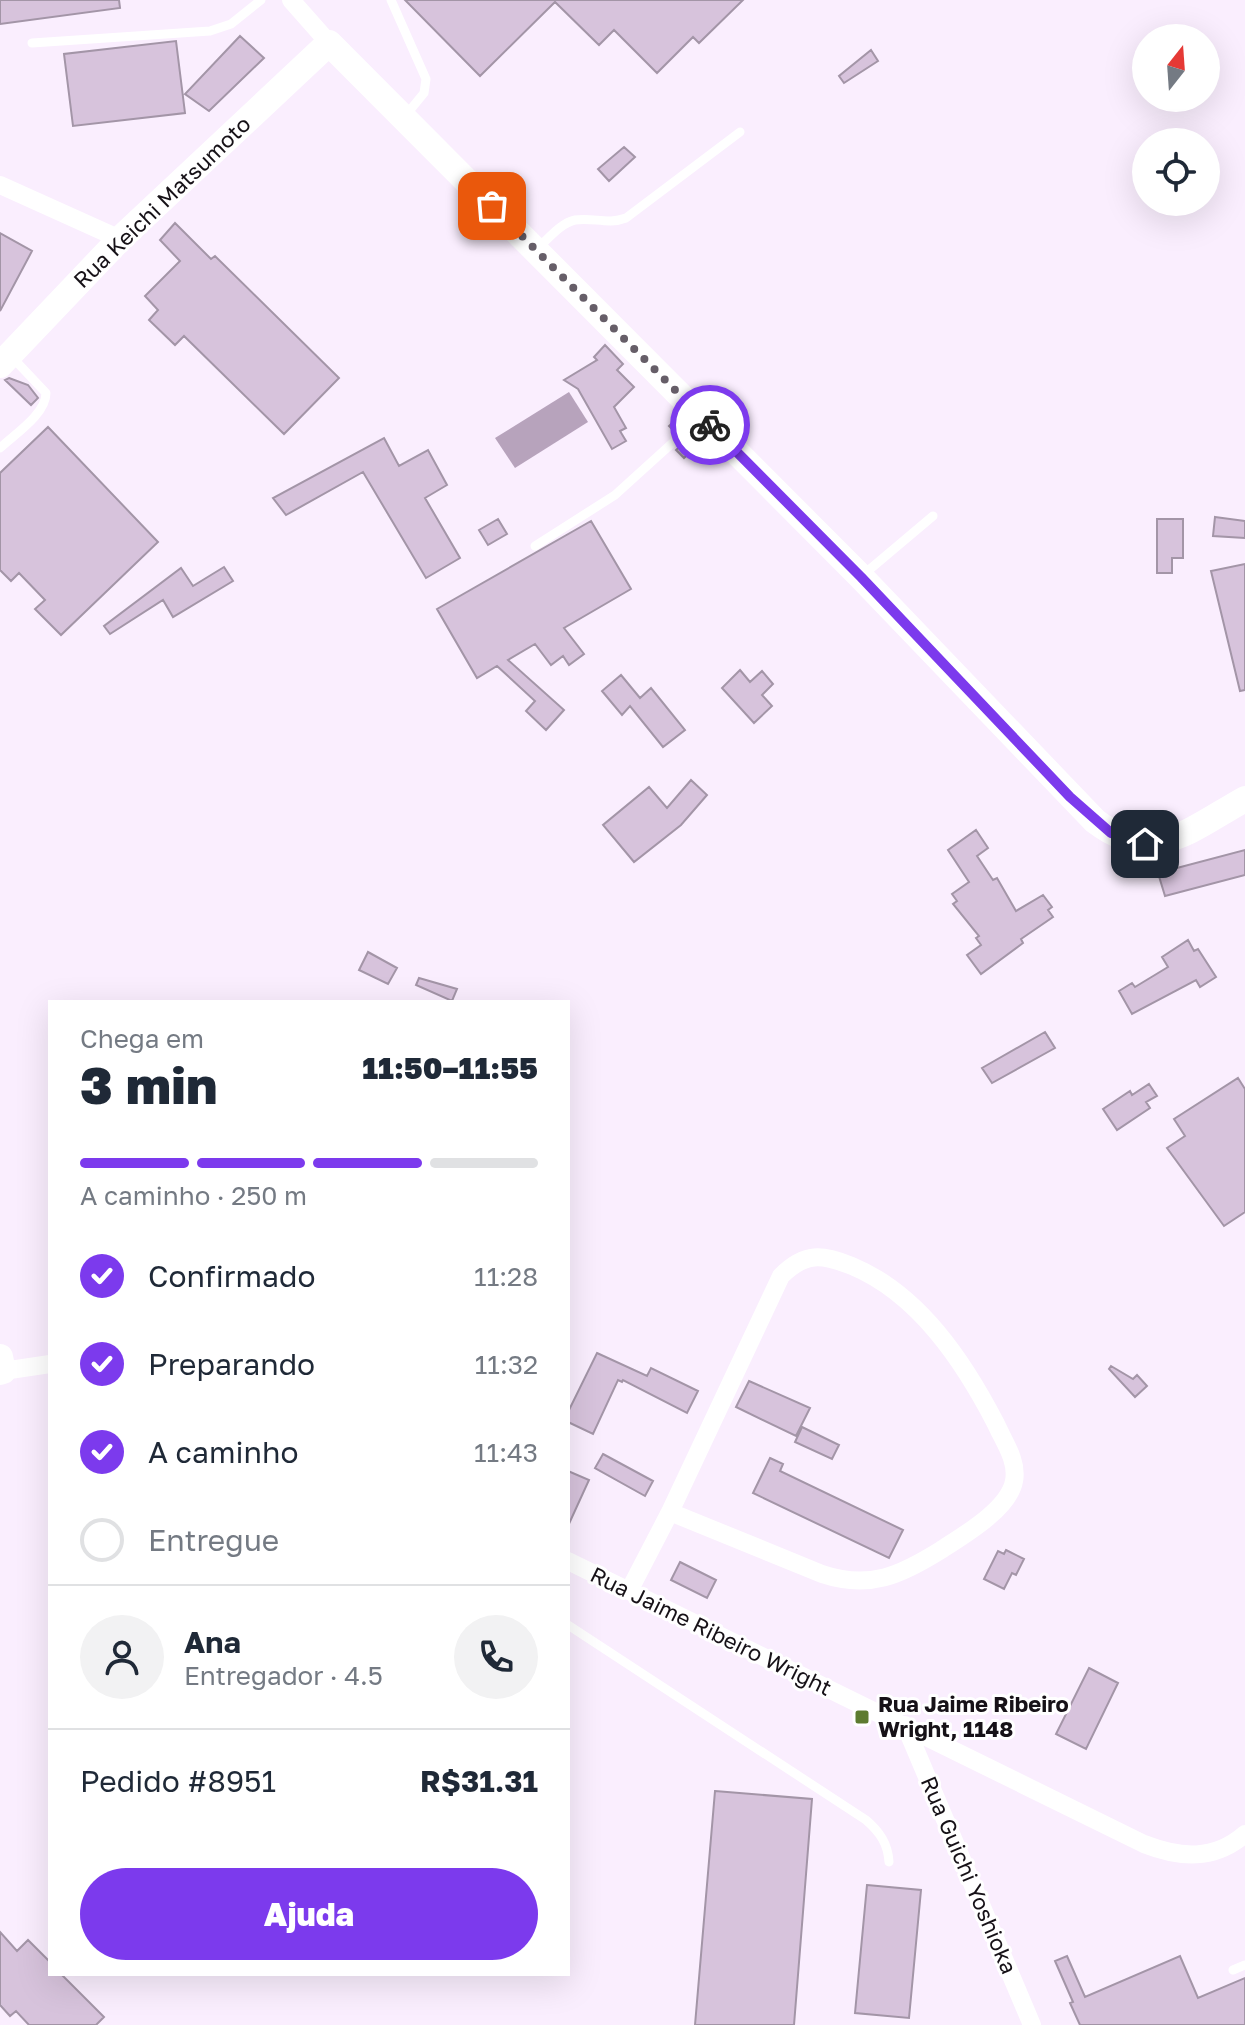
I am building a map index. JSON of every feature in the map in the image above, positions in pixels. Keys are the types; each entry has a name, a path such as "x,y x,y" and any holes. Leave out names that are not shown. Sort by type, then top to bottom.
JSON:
{"main road":[{"path":"329,43 536,250 695,420 861,577 1070,797 1111,833 1132,842 1158,843 1177,837 1245,799"},
{"name":"Rua Keichi Matsumoto","path":"5,360 120,239 329,43"}],"street":[{"path":"291,0 329,43"},
{"path":"0,185 120,239"},
{"path":"629,1591 670,1512 781,1276 803,1258 818,1257 842,1262 882,1282 907,1300 946,1343 977,1388 1012,1458 1015,1471 1014,1485 991,1516 914,1567 861,1583 822,1574 670,1512"},
{"path":"1,1367 48,1364"},
{"name":"Rua Jaime Ribeiro Wright","path":"570,1562 1111,1829 1165,1852 1187,1856 1206,1853 1222,1848 1245,1834"},
{"name":"Rua Guichi Yoshioka","path":"905,1725 1032,2025"}],"lane":[{"path":"32,43 210,31 231,24 261,0"},
{"path":"391,0 426,79 424,93 404,118"},
{"path":"536,250 566,224 577,220 614,222 626,218 740,132"},
{"path":"0,448 46,401 46,393 5,360"},
{"path":"535,546 615,495 679,437"},
{"path":"861,577 933,516"},
{"path":"570,1626 866,1820 888,1848 889,1862"},
{"path":"1233,1970 1245,1965"}],"shaded area":[{"path":"569,392 588,422 515,468 495,438"}],"building":[{"path":"0,0 119,0 120,8 0,24"},
{"path":"405,0 743,0 699,43 693,37 657,73 614,30 599,45 555,2 480,76"},
{"path":"240,36 264,58 209,111 185,94"},
{"path":"176,41 185,113 73,126 64,54"},
{"path":"871,50 878,61 844,83 839,76"},
{"path":"624,147 635,157 609,181 598,169"},
{"path":"175,223 211,259 215,256 339,378 284,434 184,336 175,345 149,320 158,310 145,296 180,261 160,240"},
{"path":"0,233 32,251 0,311"},
{"path":"605,345 623,364 617,370 634,387 614,407 626,428 620,431 626,441 612,449 578,389 564,380 597,360 594,357"},
{"path":"9,378 28,385 38,398 31,405 5,380"},
{"path":"679,417 694,432 688,439 696,447 684,458 676,450 685,442 686,435 669,426"},
{"path":"48,427 158,542 61,635 35,609 45,600 19,573 11,581 0,570 0,473"},
{"path":"384,438 399,466 428,450 447,485 425,498 460,558 426,578 363,472 286,515 273,498"},
{"path":"1215,517 1245,521 1245,538 1213,536"},
{"path":"498,519 507,534 488,545 479,530"},
{"path":"1157,519 1183,519 1183,558 1172,558 1172,573 1157,573"},
{"path":"591,521 631,589 564,628 584,654 569,665 563,656 551,665 535,644 508,660 564,710 546,730 526,711 535,701 497,666 477,678 437,609"},
{"path":"1245,564 1245,690 1240,691 1211,571"},
{"path":"224,567 233,581 173,617 163,600 110,634 104,626 181,568 193,586"},
{"path":"740,670 750,682 762,671 773,684 762,695 772,706 754,723 722,688"},
{"path":"621,675 640,698 651,688 685,730 663,747 630,706 622,715 602,691"},
{"path":"691,780 707,795 681,825 634,862 603,825 649,787 667,808"},
{"path":"976,830 988,848 977,856 993,880 997,878 1016,911 1043,895 1052,907 1048,910 1053,917 1021,939 1023,943 981,974 967,955 981,945 976,938 979,936 953,904 957,901 952,894 969,882 948,850"},
{"path":"1245,850 1245,875 1165,896 1158,873"},
{"path":"1188,940 1194,951 1198,949 1216,977 1200,987 1196,980 1132,1014 1119,991 1132,983 1135,987 1168,967 1162,957"},
{"path":"368,952 397,968 388,984 359,970"},
{"path":"419,978 457,989 450,1000 416,985"},
{"path":"1045,1032 1055,1048 992,1083 982,1068"},
{"path":"1238,1078 1245,1089 1245,1212 1224,1226 1167,1148 1185,1136 1174,1119"},
{"path":"1149,1084 1157,1096 1146,1102 1150,1108 1117,1130 1103,1109 1130,1091 1132,1095"},
{"path":"597,1353 647,1376 651,1368 698,1391 687,1413 618,1380 593,1434 570,1423 570,1408"},
{"path":"1111,1366 1133,1379 1137,1375 1147,1386 1135,1397 1109,1369"},
{"path":"749,1381 810,1408 796,1436 736,1407"},
{"path":"802,1427 839,1445 832,1459 795,1442"},
{"path":"603,1454 653,1481 645,1496 595,1468"},
{"path":"770,1458 783,1464 780,1471 903,1530 889,1558 753,1493"},
{"path":"570,1472 589,1480 570,1522"},
{"path":"1006,1550 1024,1559 1004,1589 984,1579 998,1551 1004,1554"},
{"path":"680,1562 716,1580 707,1598 671,1580"},
{"path":"1089,1668 1118,1683 1086,1749 1056,1734"},
{"path":"715,1791 812,1799 794,2025 695,2025"},
{"path":"867,1885 921,1890 909,2018 855,2013"},
{"path":"0,1932 17,1951 28,1940 48,1960 48,1976 63,1976 104,2017 96,2025 29,2025 16,2011 10,2016 0,2005"},
{"path":"1067,1956 1085,1997 1180,1956 1198,1998 1245,1978 1245,2025 1080,2025 1055,1961"}],"way so far":[{"path":"492,206 710,425"}],"place":[{"name":"Rua Jaime Ribeiro Wright, 1148","path":"862,1717"}],"route":[{"path":"710,425 861,577 1070,797 1111,833 1145,844"}]}
